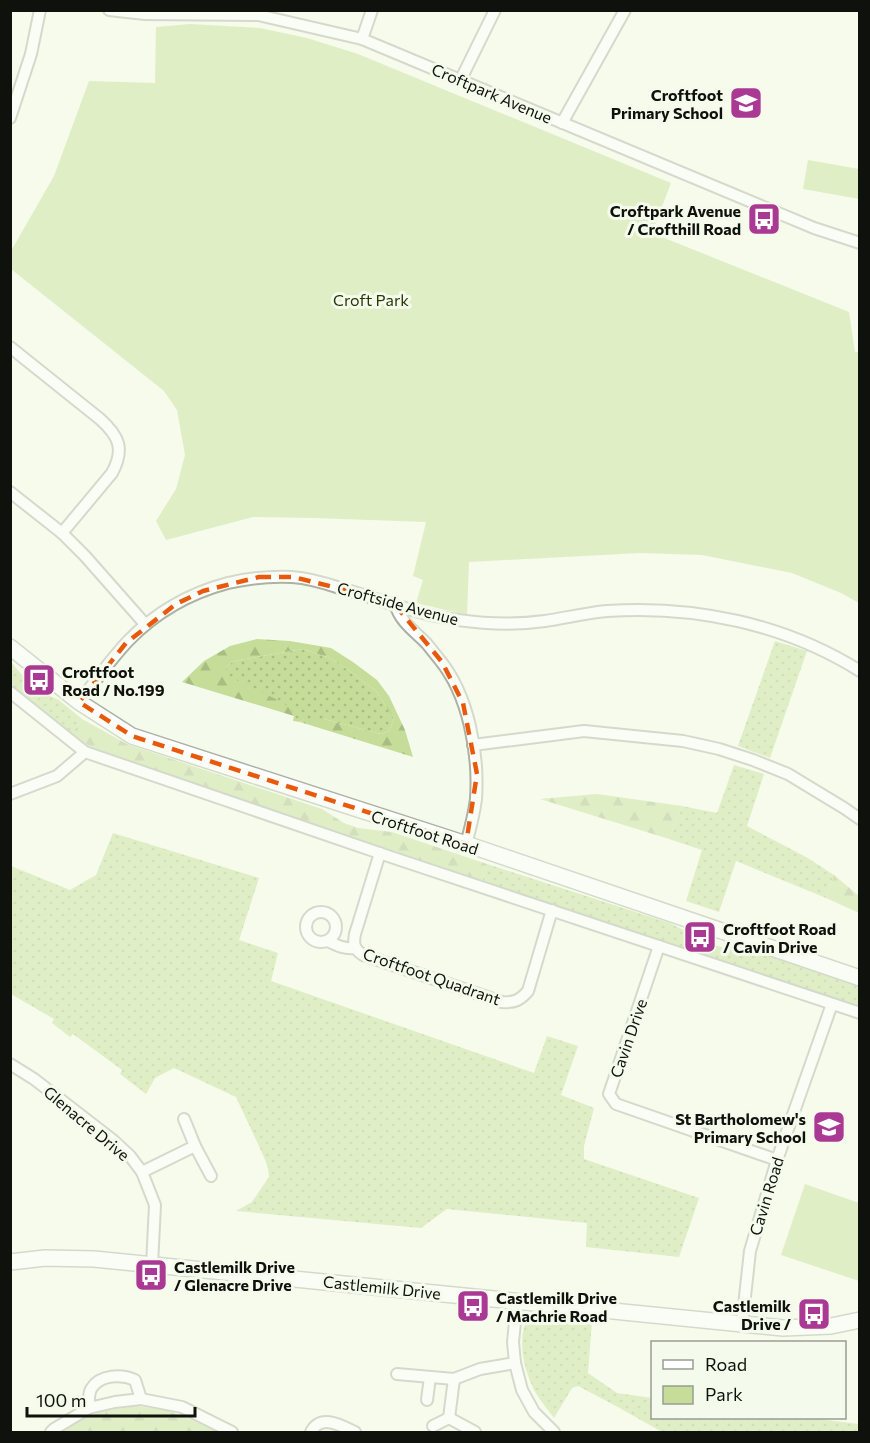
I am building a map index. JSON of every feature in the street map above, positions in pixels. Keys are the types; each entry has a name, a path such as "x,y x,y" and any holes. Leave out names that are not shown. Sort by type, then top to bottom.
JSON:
{"street":[{"path":"10,118 32,54 40,10"},
{"name":"Croftpark Avenue","path":"109,10 145,14 258,15 362,39 814,228 860,243"},
{"path":"362,39 372,10"},
{"path":"461,80 495,10"},
{"path":"562,123 625,10"},
{"path":"10,347 100,419 112,430 118,442 118,462 112,472 62,533"},
{"path":"10,492 62,533 146,624"},
{"name":"Croftside Avenue","path":"79,702 126,643 146,624 176,604 203,591 259,577 293,577 321,582 396,606 459,621 502,624 542,621 605,611 639,610 676,611 717,616 754,625 795,639 860,671"},
{"path":"396,606 397,613 442,663 463,703 474,745 477,774 475,802 466,844"},
{"name":"Croftfoot Road","path":"10,648 79,702 132,736 466,844 860,978"},
{"name":"Croftfoot Road","path":"10,693 85,752 860,1013"},
{"path":"474,745 584,731 683,741 719,749 788,774 860,819"},
{"path":"10,794 57,776 85,752"},
{"name":"Croftfoot Quadrant","path":"380,853 355,934 353,943 355,948 363,955 502,1002 520,999 528,991 552,910"},
{"name":"Croftfoot Quadrant","path":"328,941 337,946 355,948"},
{"name":"Cavin Drive","path":"659,946 609,1094 616,1104 777,1160"},
{"name":"Cavin Road","path":"742,1324 750,1251 777,1160 832,1004"},
{"name":"Glenacre Drive","path":"10,1064 114,1141 130,1156 142,1172 155,1205 152,1265"},
{"path":"184,1119 211,1176"},
{"path":"142,1172 195,1146"},
{"name":"Castlemilk Drive","path":"10,1262 45,1258 87,1258 783,1328 847,1324 860,1320"},
{"path":"518,1302 513,1342 522,1390 534,1412 554,1432"},
{"path":"397,1374 454,1379 480,1369 515,1362"},
{"path":"89,1408 88,1398 96,1383 105,1378 120,1375 135,1380 141,1399"},
{"path":"427,1400 430,1377"},
{"path":"449,1418 454,1379"},
{"path":"51,1432 89,1408 141,1399 182,1407 232,1432"},
{"path":"433,1425 449,1418"},
{"path":"449,1418 475,1432"},
{"path":"312,1432 314,1427 321,1422 340,1425 355,1432"}],"highlighted area":[{"path":"259,577 293,577 366,595 396,606 442,662 463,703 477,774 466,844 398,823 132,736 79,702 126,643 176,604 203,591"}],"green space":[{"name":"Croft Park","path":"190,24 260,28 307,38 358,54 671,183 652,233 849,312 855,352 860,352 859,603 792,573 702,555 640,553 469,562 467,615 416,603 423,580 413,576 426,522 253,517 166,540 156,521 176,489 185,455 177,410 164,391 11,269 11,251 54,176 89,81 155,83 156,27"},
{"path":"808,160 859,169 859,199 803,189"},
{"path":"257,639 290,641 331,648 377,680 389,696 405,730 413,757 300,722 304,719 324,719 381,734 389,731 394,719 377,692 351,672 330,658 303,649 234,661 227,666 224,674 282,702 291,709 294,716 182,682 204,661 230,646"},
{"path":"775,641 807,651 770,758 738,746"},
{"path":"303,649 330,658 377,692 394,719 389,731 381,734 324,719 293,721 294,716 223,674 227,666 234,661"},
{"path":"10,661 38,691 59,700 82,719 72,734 11,684"},
{"path":"82,719 127,744 322,809 344,823 358,828 392,832 487,864 482,881 114,757 91,747 72,734"},
{"path":"734,765 764,774 747,826 806,857 834,875 826,898 736,861 719,912 686,901 702,850 669,839 682,806 717,813"},
{"path":"597,794 682,806 669,839 540,799"},
{"path":"113,833 259,878 239,940 278,953 271,981 534,1073 547,1036 578,1046 561,1095 594,1108 584,1146 584,1159 699,1198 679,1257 586,1247 587,1223 447,1209 421,1228 236,1211 252,1202 269,1177 264,1157 236,1097 174,1068 155,1078 146,1094 120,1074 122,1070 73,1034 70,1037 52,1023 54,1019 11,994 11,866 70,890 96,875"},
{"path":"487,864 670,923 710,944 737,951 745,944 859,983 859,1007 482,881"},
{"path":"834,875 859,896 859,913 826,898"},
{"path":"805,1184 859,1203 859,1281 781,1255"},
{"path":"528,1317 592,1321 588,1373 617,1393 651,1398 651,1419 818,1419 859,1424 859,1432 662,1432 578,1386 572,1388 554,1418 537,1395 528,1377 522,1346 524,1326"},
{"path":"137,1406 167,1410 218,1432 64,1432 64,1427 103,1411"}],"place":[{"name":"Croftfoot Primary School","path":"746,103"},
{"name":"Croftpark Avenue / Crofthill Road","path":"764,219"},
{"name":"Croftfoot Road / No.199","path":"39,680"},
{"name":"Croftfoot Road / Cavin Drive","path":"700,937"},
{"name":"St Bartholomew's Primary School","path":"829,1127"},
{"name":"Castlemilk Drive / Glenacre Drive","path":"151,1275"},
{"name":"Castlemilk Drive / Machrie Road","path":"473,1306"},
{"name":"Castlemilk Drive /","path":"814,1314"}]}
